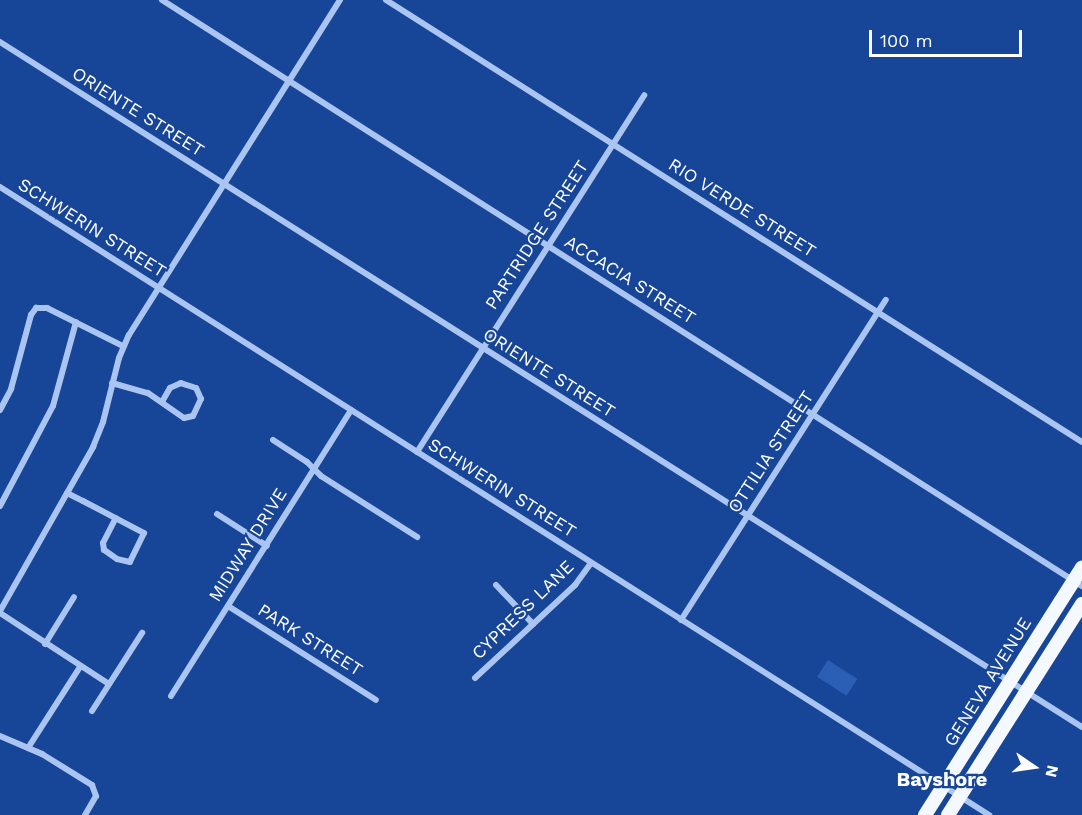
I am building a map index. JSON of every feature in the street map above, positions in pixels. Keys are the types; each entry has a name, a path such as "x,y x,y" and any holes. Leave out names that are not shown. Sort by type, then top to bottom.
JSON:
{"main road":[{"name":"GENEVA AVENUE","path":"925,815 1009,682 1078,583 1082,568"},
{"name":"GENEVA AVENUE","path":"948,815 1082,604"}],"street":[{"name":"ACCACIA STREET","path":"162,0 1078,583"},
{"path":"110,684 80,667 0,612 98,435 123,346 339,0"},
{"name":"RIO VERDE STREET","path":"386,0 1082,442"},
{"name":"ORIENTE STREET","path":"0,42 1082,727"},
{"name":"PARTRIDGE STREET","path":"417,452 644,95"},
{"name":"SCHWERIN STREET","path":"0,187 989,815"},
{"name":"OTTILIA STREET","path":"681,620 886,300"},
{"path":"0,410 11,389 31,315 36,308 47,308 123,346"},
{"path":"0,506 53,406 76,322"},
{"path":"112,382 148,393 177,415 189,418 201,399 196,388 181,383 170,388 162,402"},
{"name":"MIDWAY DRIVE","path":"171,696 351,410"},
{"path":"273,440 417,537"},
{"path":"67,493 116,518 144,533 130,562 117,559 104,550 103,543 116,518"},
{"path":"217,514 267,546"},
{"name":"CYPRESS LANE","path":"475,678 575,585 591,563"},
{"path":"496,585 533,624"},
{"path":"45,644 74,597"},
{"name":"PARK STREET","path":"228,606 376,700"},
{"path":"92,711 142,633"},
{"path":"28,748 80,667"},
{"path":"0,736 28,748 92,785 96,792 95,800 85,815"}],"shaded area":[{"path":"828,660 857,679 846,696 817,677"}],"district":[{"name":"Bayshore","path":"942,779"}]}
